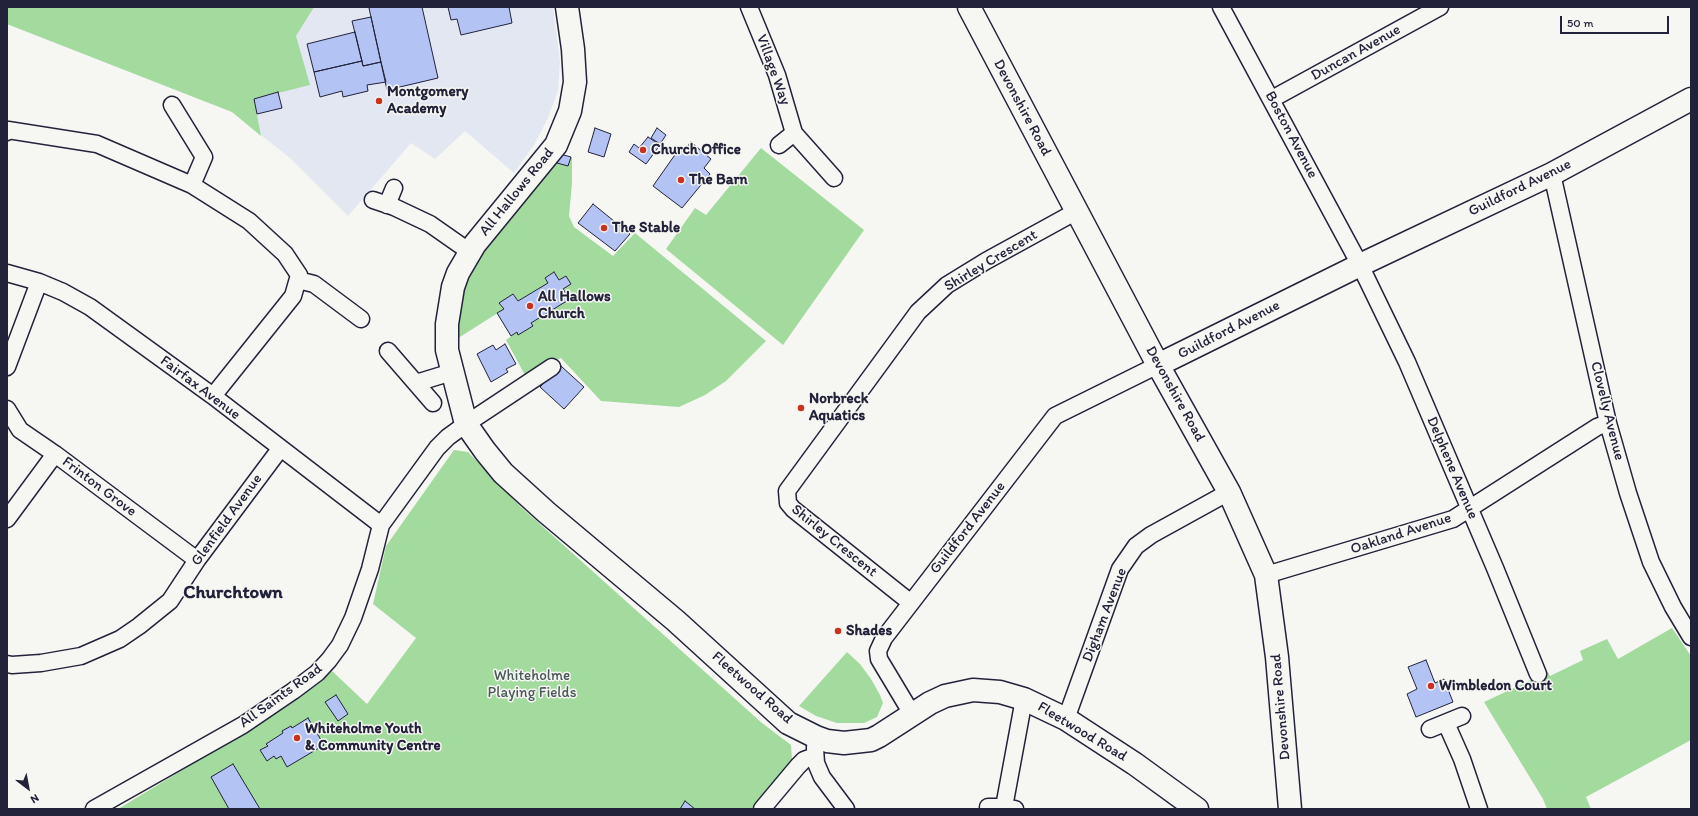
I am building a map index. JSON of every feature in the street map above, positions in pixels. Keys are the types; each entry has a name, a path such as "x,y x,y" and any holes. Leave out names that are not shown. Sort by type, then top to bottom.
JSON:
{"street":[{"name":"All Hallows Road","path":"466,424 447,350 447,324 453,287 458,273 470,252 556,145 570,111 575,82 573,49 566,7"},
{"name":"Village Way","path":"749,7 777,75 794,133 834,178"},
{"name":"Devonshire Road","path":"969,7 1158,365 1229,492 1266,576 1277,657 1290,809"},
{"name":"Boston Avenue","path":"1221,7 1360,264"},
{"name":"Duncan Avenue","path":"1272,99 1440,7"},
{"name":"Guildford Avenue","path":"912,714 879,659 878,651 884,638 1055,416 1360,264 1552,174 1690,99"},
{"path":"172,105 204,157 192,185"},
{"path":"7,130 98,144 192,185 249,221 285,254 299,274 293,296 213,396"},
{"path":"779,145 794,133"},
{"name":"Clovelly Avenue","path":"1552,174 1608,423 1628,493 1651,562 1672,607 1691,637"},
{"path":"394,188 380,203 430,224 470,252"},
{"name":"Shirley Crescent","path":"910,603 793,509 788,503 787,491 918,312 947,285 986,261 1077,212"},
{"name":"Delphene Avenue","path":"1360,264 1407,362 1538,674"},
{"name":"Fairfax Avenue","path":"7,273 39,282 63,292 90,307 213,396 280,449 381,525"},
{"path":"298,280 314,284 359,312"},
{"path":"7,367 39,282"},
{"path":"388,351 433,403"},
{"name":"All Saints Road","path":"94,809 243,725 317,673 340,645 353,618 370,569 381,525 437,448 448,437 466,424 552,367"},
{"path":"416,383 452,372"},
{"name":"Frinton Grove","path":"7,409 20,430 55,454 197,560"},
{"name":"Oakland Avenue","path":"1266,576 1428,528 1453,519 1597,427 1608,423"},
{"name":"Fleetwood Road","path":"466,424 503,473 546,512 676,621 816,747 827,741 844,743 863,742 879,736 930,703 945,696 960,692 992,690 1024,698 1066,719 1135,764 1197,809"},
{"name":"Glenfield Avenue","path":"7,664 41,663 81,656 120,639 139,626 170,601 197,560 280,449"},
{"path":"7,519 55,454"},
{"name":"Digham Avenue","path":"1066,719 1120,570 1136,546 1151,534 1229,492"},
{"path":"1002,808 1024,698"},
{"path":"1430,730 1462,716"},
{"path":"1446,722 1462,759 1479,809"},
{"path":"762,809 816,747"},
{"path":"816,747 816,764 822,777 846,809"}],"shaded area":[{"name":"Montgomery Academy","path":"7,7 553,7 560,62 558,91 547,120 534,145 514,173 465,131 435,159 411,143 348,216 290,158 232,112 7,24"}],"green space":[{"path":"7,7 314,7 296,36 310,85 254,99 261,136 232,112 7,24"},
{"path":"761,148 864,230 783,345 666,249 695,208 706,215"},
{"path":"559,154 572,158 572,183 569,216 574,227 613,256 635,233 766,341 726,381 705,395 679,407 601,401 561,358 535,370 526,377 506,340 517,332 518,334 531,323 570,299 563,289 571,284 566,276 559,280 554,272 545,278 548,283 518,301 513,294 500,303 504,309 452,342 463,284 480,255"},
{"name":"Whiteholme Playing Fields","path":"454,450 468,452 522,508 762,723 791,745 792,759 751,809 118,809 260,723 332,671 367,704 416,638 373,604 386,546"},
{"path":"1672,628 1691,656 1691,740 1586,797 1591,809 1547,809 1543,799 1484,702 1548,672 1550,676 1583,660 1580,651 1607,639 1618,659"},
{"path":"847,652 860,664 871,679 883,703 877,717 864,723 837,723 816,716 799,706"}],"building":[{"path":"422,7 438,78 387,90 369,8"},
{"path":"448,7 509,7 512,23 461,35 457,19 451,20"},
{"path":"371,17 381,62 363,66 352,21"},
{"path":"355,32 362,61 314,72 307,44"},
{"path":"362,61 363,66 381,62 386,82 367,85 368,91 343,97 342,91 320,97 314,72"},
{"path":"278,92 282,108 257,114 254,99"},
{"path":"595,128 611,134 604,157 588,152"},
{"path":"657,128 666,135 660,144 651,138"},
{"name":"Church Office","path":"648,137 660,145 646,164 629,152 634,144 639,148"},
{"name":"The Barn","path":"691,142 711,159 704,168 710,174 682,208 653,186 679,149 683,152"},
{"path":"560,154 571,157 568,166 557,163"},
{"name":"The Stable","path":"593,204 630,234 615,251 578,223"},
{"name":"All Hallows Church","path":"554,272 559,280 566,276 571,284 563,289 570,299 531,323 533,326 518,335 517,332 511,336 497,313 504,309 499,303 513,294 518,301 548,283 545,278"},
{"path":"505,344 516,364 506,369 508,372 491,382 477,354 493,345 496,350"},
{"path":"561,366 584,387 564,409 540,387"},
{"name":"Wimbledon Court","path":"1426,660 1435,683 1444,679 1453,702 1416,717 1407,694 1417,689 1408,667"},
{"path":"336,695 348,714 338,721 325,702"},
{"name":"Whiteholme Youth & Community Centre","path":"308,718 324,745 287,767 281,756 276,759 274,756 267,761 260,750 268,746 266,744 283,733 282,731 291,726 292,728"},
{"path":"233,764 260,809 229,809 211,777"},
{"path":"685,801 695,809 680,809"}],"place":[{"name":"Montgomery Academy","path":"379,101"},
{"name":"Church Office","path":"643,150"},
{"name":"The Barn","path":"681,180"},
{"name":"The Stable","path":"604,228"},
{"name":"All Hallows Church","path":"530,306"},
{"name":"Norbreck Aquatics","path":"801,408"},
{"name":"Shades","path":"838,631"},
{"name":"Wimbledon Court","path":"1431,686"},
{"name":"Whiteholme Youth & Community Centre","path":"297,738"}],"district":[{"name":"Churchtown","path":"233,593"}]}
